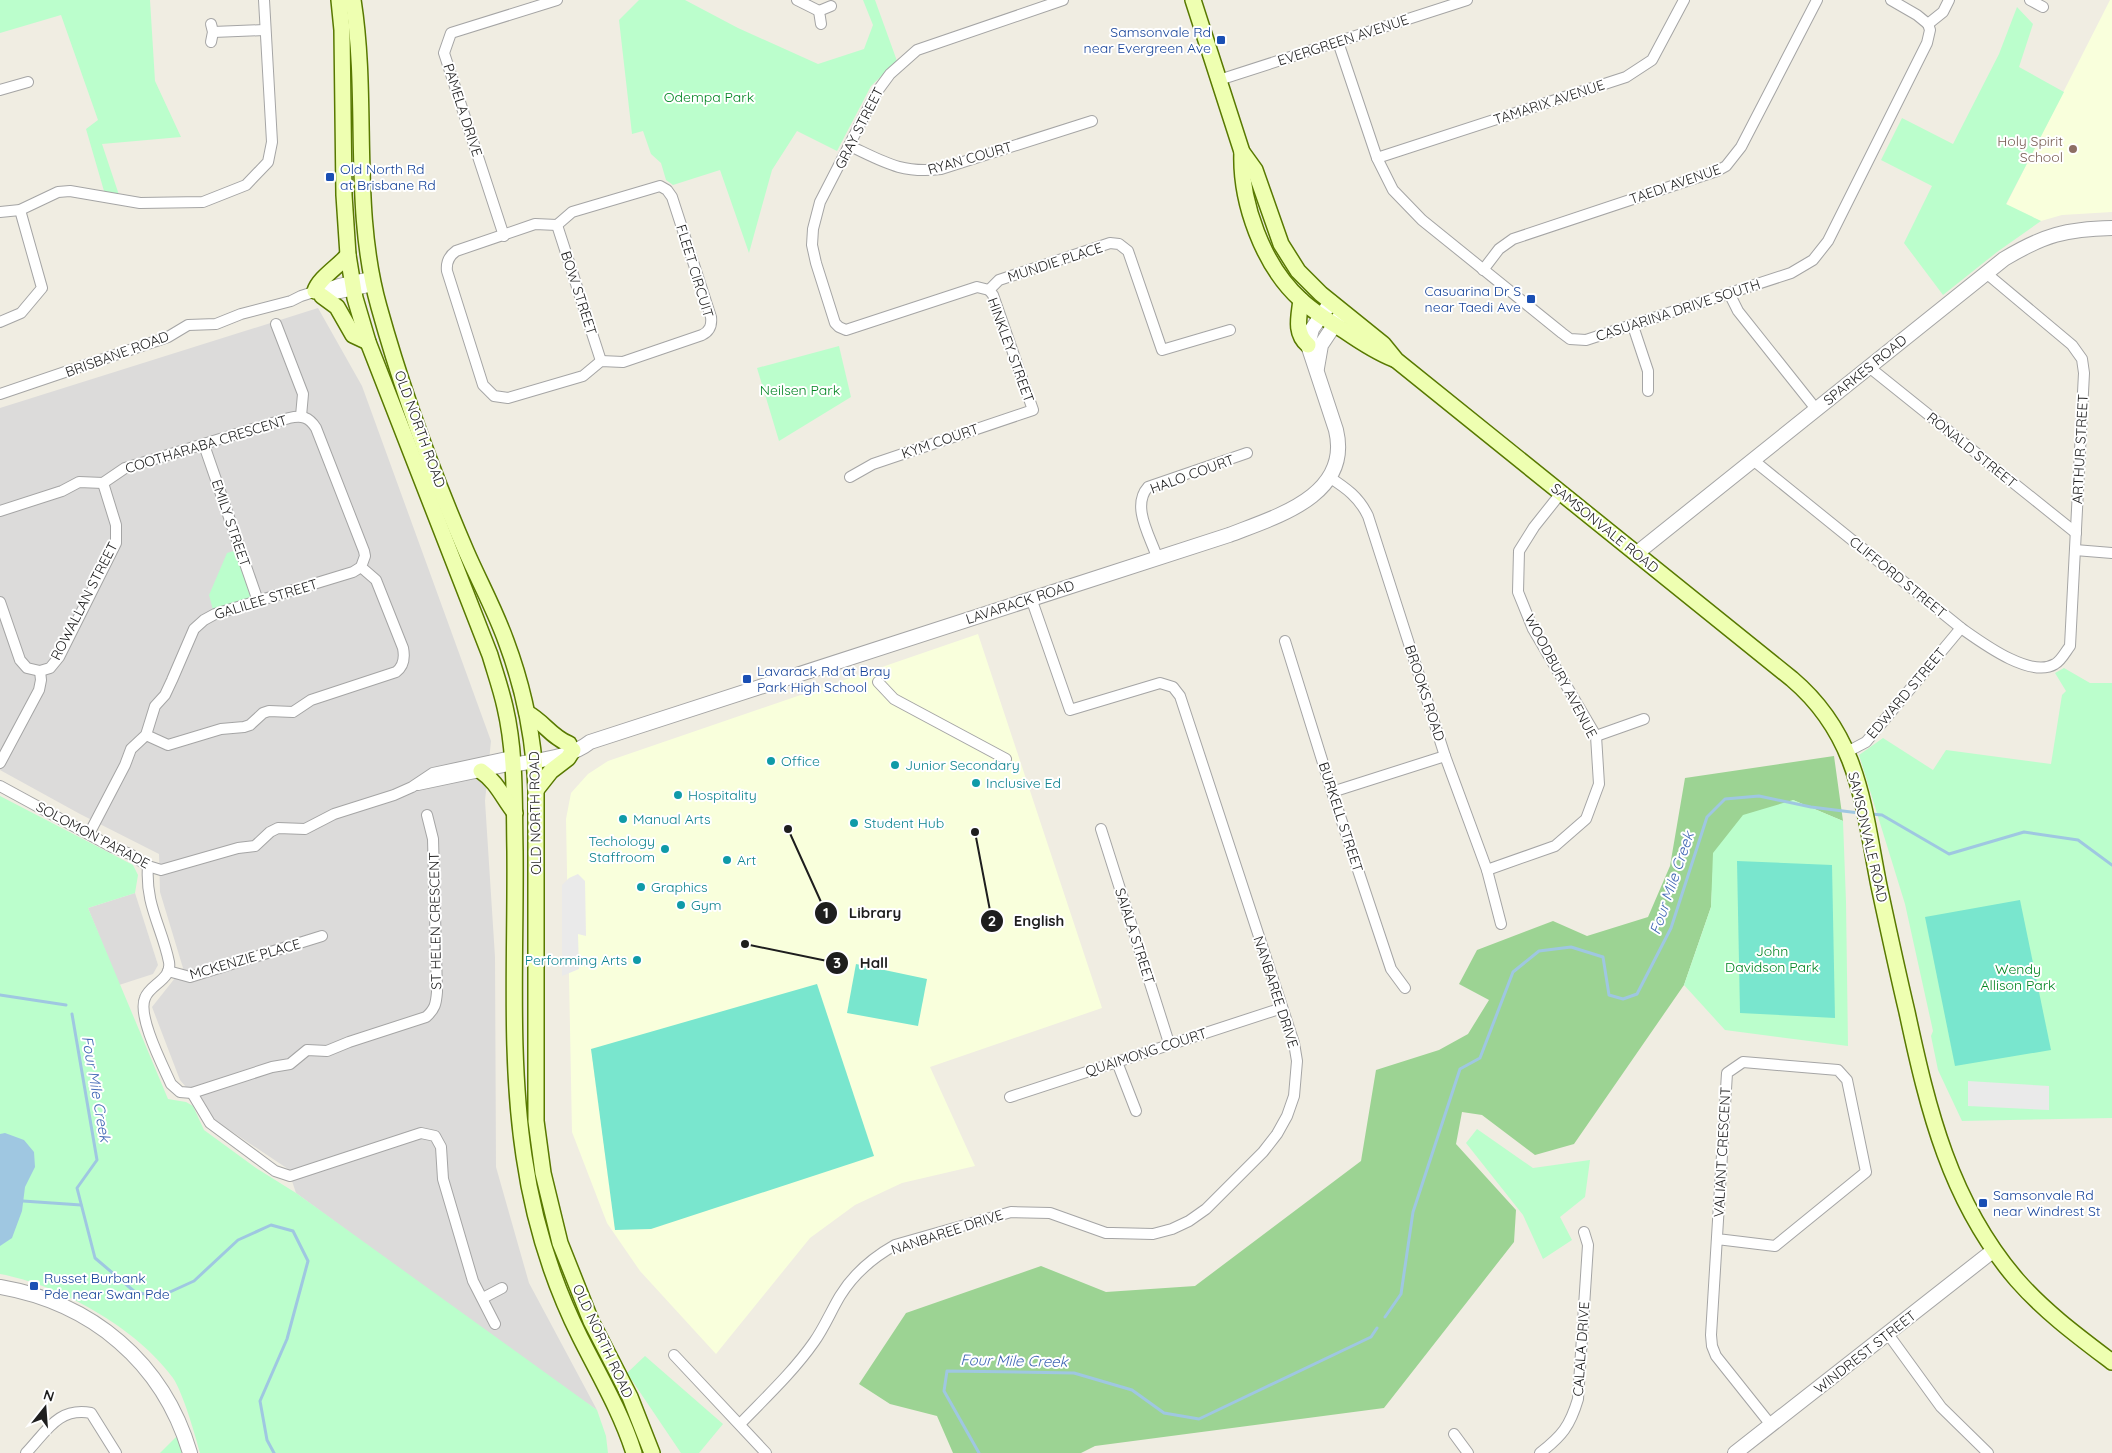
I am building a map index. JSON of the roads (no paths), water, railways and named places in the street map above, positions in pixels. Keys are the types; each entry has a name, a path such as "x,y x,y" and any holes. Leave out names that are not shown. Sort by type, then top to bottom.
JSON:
{"main road":[{"name":"OLD NORTH ROAD","path":"339,0 342,30 344,195 348,255 353,285 368,342 490,655 505,708 513,761 519,1115 530,1192 548,1256 562,1295 580,1336 614,1402 634,1453"},
{"name":"OLD NORTH ROAD","path":"353,0 366,229 372,282 400,377 425,447 466,550 505,639 527,712 534,756 536,790 536,1121 543,1173 560,1243 567,1261 591,1321 630,1397 652,1453"},
{"name":"SAMSONVALE ROAD","path":"1193,0 1242,152 1255,170 1274,227 1288,257 1308,282 1383,344 1396,360 1806,691 1834,725 1847,752 1861,795 1912,1038 1935,1129 1959,1192 1994,1250 2034,1298 2064,1325 2112,1362"},
{"name":"SAMSONVALE ROAD","path":"1242,152 1241,173 1257,233 1276,270 1301,300 1376,352 1396,360"},
{"path":"348,255 339,266 317,283 319,294 337,307 354,335 368,342"},
{"path":"1301,300 1298,326 1301,339 1308,345"},
{"path":"527,712 538,718 555,737 571,747 568,758 552,771 536,790"},
{"path":"481,771 494,781 503,799 514,813"}],"street":[{"path":"0,212 20,210 58,192 70,191 132,202 181,204 203,202 246,185 268,162 272,142 264,30 264,0"},
{"name":"PAMELA DRIVE","path":"504,236 444,53 451,34 557,0"},
{"path":"797,0 819,10 831,6"},
{"name":"EVERGREEN AVENUE","path":"1219,80 1467,0"},
{"name":"TAMARIX AVENUE","path":"1377,158 1626,77 1652,60 1684,0"},
{"name":"TAEDI AVENUE","path":"1483,270 1499,249 1513,239 1717,171 1726,166 1741,148 1817,0"},
{"path":"1891,0 1918,15 1928,24 1943,12 1949,0"},
{"path":"2030,0 2043,7"},
{"name":"GRAY STREET","path":"989,290 977,287 846,330 839,327 832,314 816,263 812,245 813,229 820,202 876,93 884,81 917,50 1059,1"},
{"path":"819,10 821,24"},
{"name":"CASUARINA DRIVE SOUTH","path":"1338,42 1377,158 1393,190 1422,220 1570,338 1586,340 1791,273 1804,267 1821,252 1927,43 1930,30 1928,24"},
{"path":"212,33 264,30"},
{"path":"0,90 28,82"},
{"name":"RYAN COURT","path":"850,146 902,169 922,172 941,169 1092,120"},
{"name":"FLEET CIRCUIT","path":"557,225 572,212 655,186 664,187 672,197 711,317 710,328 702,335 623,362 601,361"},
{"path":"0,322 21,313 42,288 20,210"},
{"path":"557,225 535,224 456,251 449,258 447,265 485,388 494,396 508,398 583,376 601,361"},
{"name":"BOW STREET","path":"557,225 601,361"},
{"name":"SPARKES ROAD","path":"1637,553 1986,273 2018,250 2062,232 2112,228"},
{"name":"MUNDIE PLACE","path":"989,290 999,280 1110,243 1119,244 1128,251 1162,350 1230,330"},
{"name":"ARTHUR STREET","path":"1986,273 2072,345 2082,359 2084,374 2070,646 2056,664"},
{"name":"BRISBANE ROAD","path":"0,394 168,337 188,325 216,324 241,314 291,301 302,301 319,294 372,282"},
{"name":"HINKLEY STREET","path":"989,290 993,295 1033,410"},
{"path":"1729,293 1738,311 1816,409"},
{"path":"1308,345 1309,334 1331,302"},
{"name":"LAVARACK ROAD","path":"1317,368 1319,350 1343,312"},
{"name":"COOTHARABA CRESCENT","path":"276,324 303,394 301,416"},
{"path":"1633,326 1648,371 1648,390"},
{"name":"LAVARACK ROAD","path":"513,761 571,747 582,741 590,742 1229,535 1290,511 1307,501 1319,490 1329,477 1337,460 1338,439 1317,368 1310,356 1308,345"},
{"name":"RONALD STREET","path":"1868,367 2076,533"},
{"name":"KYM COURT","path":"850,477 873,464 1033,410"},
{"name":"COOTHARABA CRESCENT","path":"103,483 125,468 301,416 312,421 316,428 364,550 365,556 361,567"},
{"name":"EMILY STREET","path":"204,444 258,601"},
{"name":"HALO COURT","path":"1157,557 1140,509 1142,493 1148,487 1247,453"},
{"name":"CLIFFORD STREET","path":"1753,460 1961,628 1992,649 2019,663 2044,668 2056,664"},
{"name":"BROOKS ROAD","path":"1329,477 1349,490 1359,500 1368,516 1445,756 1487,870 1501,924"},
{"path":"0,511 62,491 79,482 103,483"},
{"name":"ROWALLAN STREET","path":"0,763 39,690 40,672 50,668 59,657 116,542 116,525 103,483"},
{"name":"WOODBURY AVENUE","path":"1487,870 1555,846 1586,819 1599,784 1596,736 1533,630 1518,592 1519,552 1534,527 1561,493"},
{"path":"2075,550 2112,553"},
{"path":"146,735 168,745 222,729 244,727 250,725 263,713 269,711 293,712 310,700 400,669 404,661 403,648 376,580 361,567"},
{"name":"GALILEE STREET","path":"89,834 125,765 131,749 146,735 155,706 165,695 194,629 204,620 215,614 353,572 361,567"},
{"name":"NANBAREE DRIVE","path":"740,1424 806,1354 850,1280 863,1267 895,1246 1011,1212 1050,1213 1106,1233 1153,1234 1172,1228 1189,1221 1206,1210 1263,1152 1287,1116 1294,1096 1297,1061 1294,1043 1180,696 1173,687 1160,683 1070,710 1031,598"},
{"path":"0,602 20,660 27,668 40,672"},
{"name":"EDWARD STREET","path":"1847,752 1866,742 1961,628"},
{"name":"BURKELL STREET","path":"1285,641 1332,792 1391,969 1405,988"},
{"path":"878,682 894,699 1006,758"},
{"path":"1596,736 1644,719"},
{"path":"1332,792 1445,756"},
{"name":"SOLOMON PARADE","path":"412,787 481,771 513,761"},
{"name":"SOLOMON PARADE","path":"0,786 112,847 136,857 148,866 161,870 238,848 255,846 270,832 278,828 305,829 334,814 394,796 433,773 513,761"},
{"name":"ST HELEN CRESCENT","path":"197,1091 272,1067 285,1066 307,1050 327,1051 334,1049 349,1042 426,1017 431,1013 436,1001 437,983 433,839 427,815"},
{"name":"SAIALA STREET","path":"1101,829 1169,1043"},
{"path":"148,866 148,890 169,964 168,971 144,999 144,1014 171,1084 180,1092 197,1091 202,1110 210,1123 274,1171 283,1175 290,1176 421,1133 434,1136 441,1147 443,1179 473,1281 495,1324"},
{"path":"148,890 161,870"},
{"name":"MCKENZIE PLACE","path":"168,971 190,977 322,936"},
{"name":"QUAIMONG COURT","path":"1010,1097 1169,1043 1282,1008"},
{"path":"1117,1062 1136,1111"},
{"name":"VALIANT CRESCENT","path":"1717,1239 1775,1246 1866,1172 1847,1080 1838,1070 1743,1062 1727,1073 1717,1239 1712,1346 1716,1356 1771,1425"},
{"name":"CALALA DRIVE","path":"1540,1453 1566,1430 1578,1399 1588,1245 1584,1232"},
{"name":"WINDREST STREET","path":"1735,1453 1994,1250"},
{"path":"0,1287 40,1296 68,1308 90,1320 128,1350 161,1388 181,1428 190,1453"},
{"path":"483,1298 502,1288"},
{"path":"1888,1334 1941,1407 1980,1451"},
{"path":"674,1355 766,1453"},
{"path":"26,1453 62,1415 79,1411 91,1413 116,1453"},
{"path":"1454,1434 1468,1453"}],"waterway":[{"name":"Four Mile Creek","path":"1385,1317 1401,1294 1413,1212 1460,1069 1480,1058 1513,972 1539,951 1571,947 1603,957 1609,995 1623,999 1637,994 1671,928 1707,817 1725,799 1759,796 1811,807 1859,813"},
{"name":"Four Mile Creek","path":"1871,814 1882,815 1949,854 2024,832 2078,840 2112,865"},
{"name":"Four Mile Creek","path":"0,995 66,1005"},
{"name":"Four Mile Creek","path":"72,1014 97,1160 77,1188 95,1258 135,1292 159,1297 194,1281 238,1240 271,1225 293,1231 308,1261 287,1339 260,1401 267,1440 274,1453"},
{"path":"23,1201 81,1205"},
{"name":"Four Mile Creek","path":"979,1453 944,1391 947,1371 1074,1373 1132,1390 1164,1413 1199,1419 1371,1337 1377,1328"}],"place":[{"name":"Samsonvale Rd near Evergreen Ave","path":"1221,40"},
{"name":"Holy Spirit School","path":"2073,149"},
{"name":"Old North Rd at Brisbane Rd","path":"330,177"},
{"name":"Casuarina Dr S near Taedi Ave","path":"1531,299"},
{"name":"Lavarack Rd at Bray Park High School","path":"747,679"},
{"name":"Office","path":"771,761"},
{"name":"Junior Secondary","path":"895,765"},
{"name":"Inclusive Ed","path":"976,783"},
{"name":"Hospitality","path":"678,795"},
{"name":"Manual Arts","path":"623,819"},
{"name":"Student Hub","path":"854,823"},
{"name":"Library","path":"788,829"},
{"name":"English","path":"975,832"},
{"name":"Techology Staffroom","path":"665,849"},
{"name":"Art","path":"727,860"},
{"name":"Graphics","path":"641,887"},
{"name":"Gym","path":"681,905"},
{"name":"Hall","path":"745,944"},
{"name":"Performing Arts","path":"637,960"},
{"name":"Samsonvale Rd near Windrest St","path":"1983,1203"},
{"name":"Russet Burbank Pde near Swan Pde","path":"34,1286"}],"park label":[{"name":"Odempa Park","path":"709,97"},
{"name":"Neilsen Park","path":"800,390"},
{"name":"John Davidson Park","path":"1772,960"},
{"name":"Wendy Allison Park","path":"2018,978"}]}
